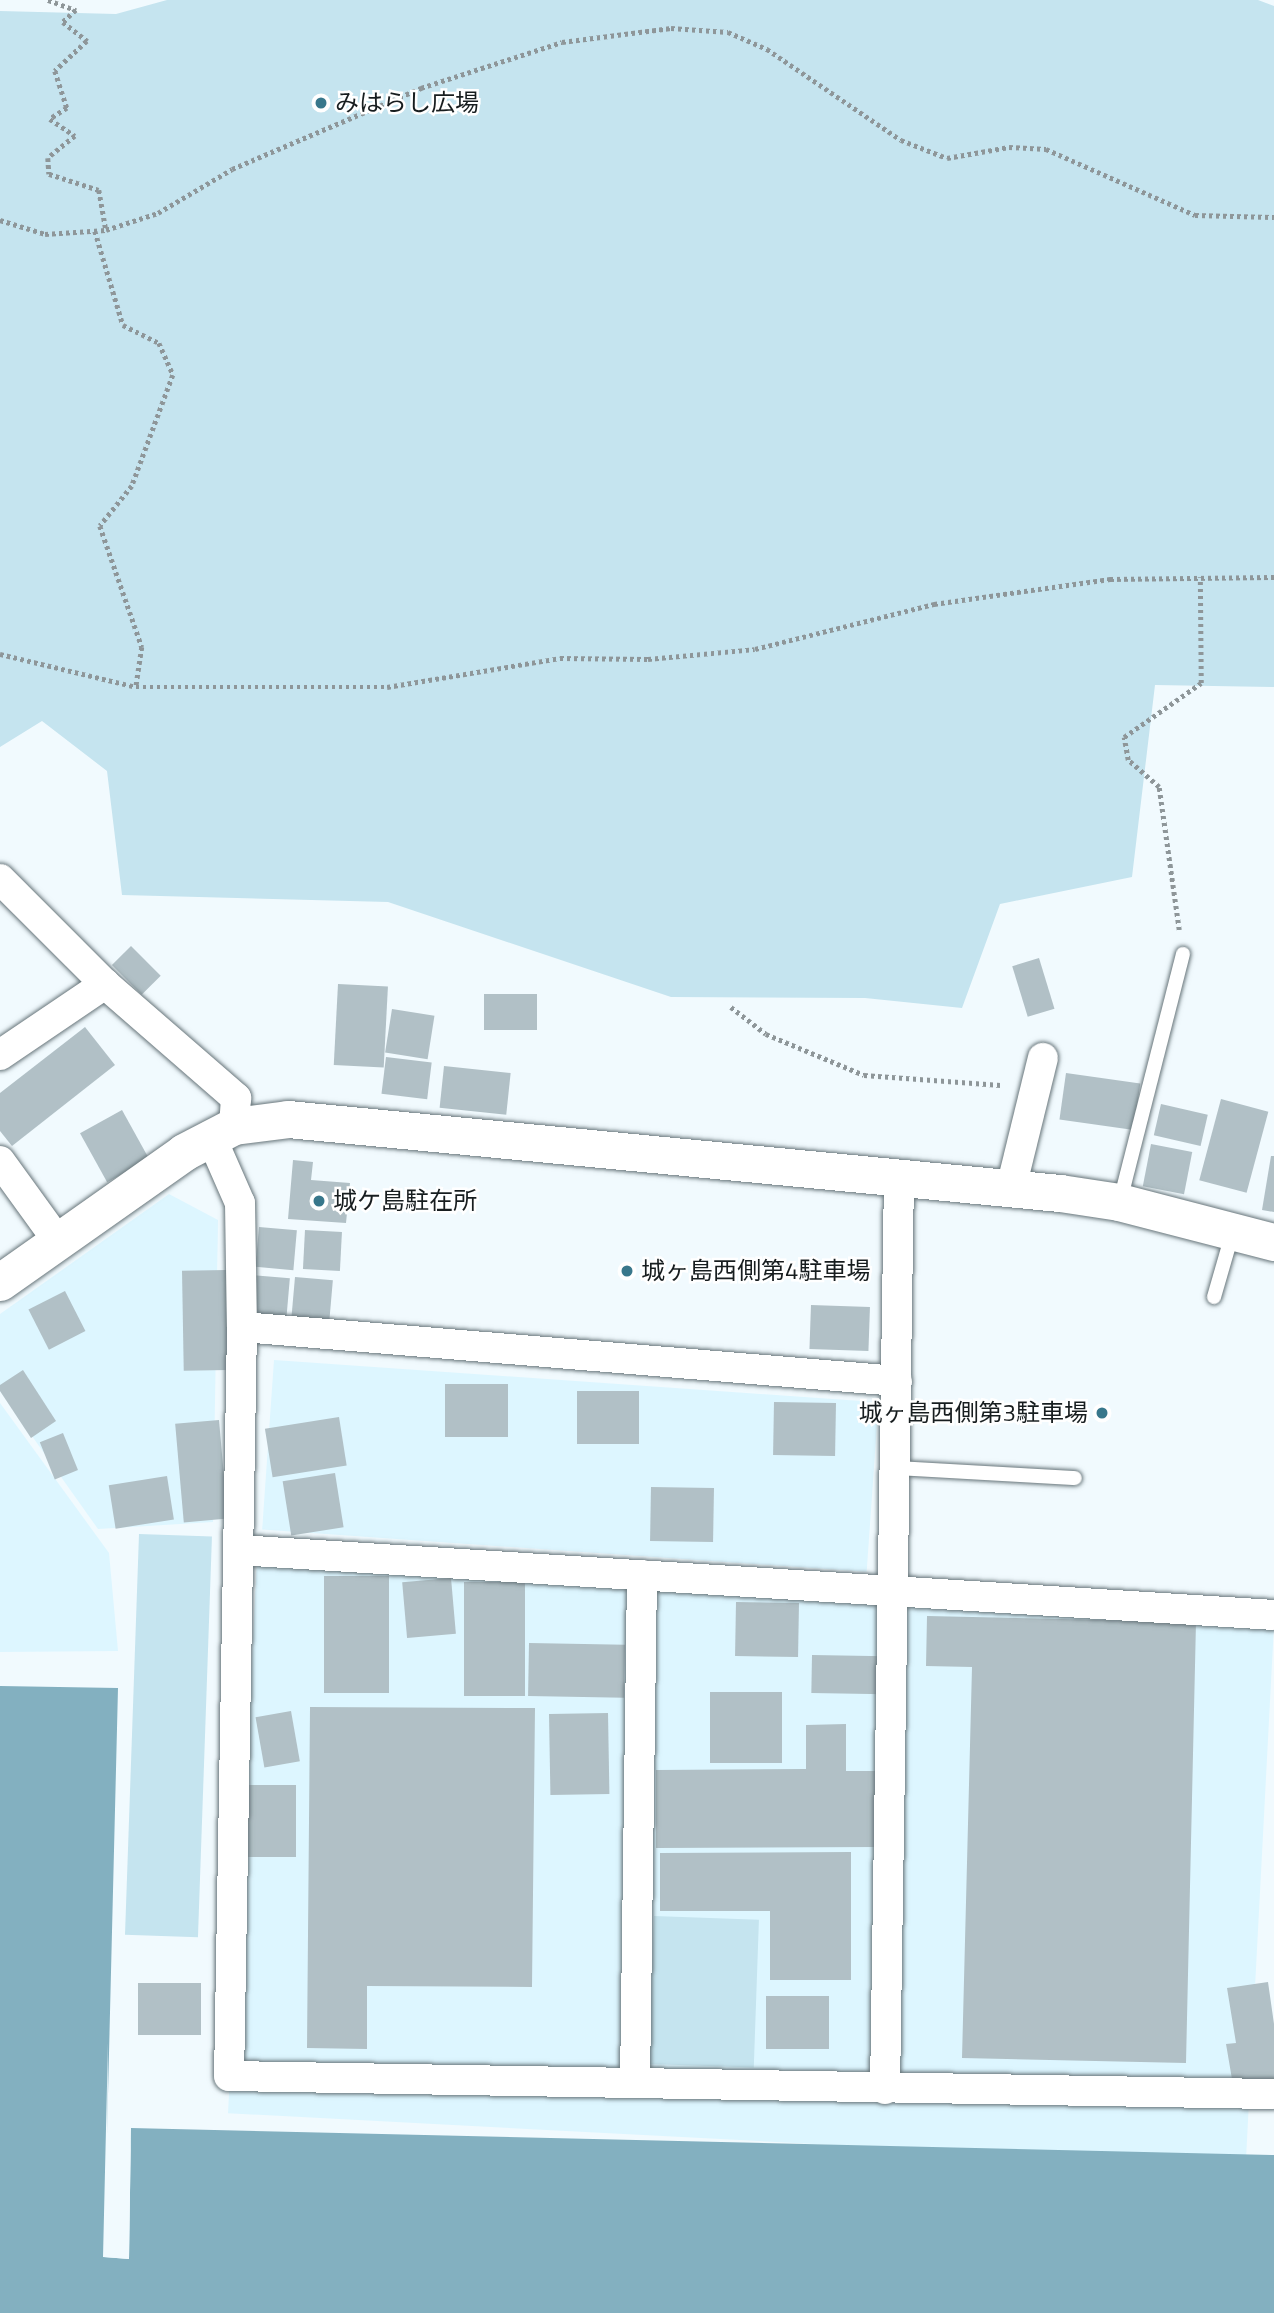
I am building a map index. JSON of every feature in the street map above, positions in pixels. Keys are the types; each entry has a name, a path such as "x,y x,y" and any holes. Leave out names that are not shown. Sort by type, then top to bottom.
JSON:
{"street":[{"path":"0,879 105,984 236,1098 223,1131 240,1203 242,1327 229,2076 1274,2094"},
{"path":"0,1055 105,984"},
{"path":"1011,1188 1043,1058"},
{"path":"0,1282 223,1131 288,1119 1011,1188 1119,1202 1274,1242"},
{"path":"0,1161 58,1241"},
{"path":"885,2089 899,1176"},
{"path":"242,1327 897,1381"},
{"path":"238,1550 1274,1615"},
{"path":"635,2082 642,1575"}],"lane":[{"path":"1119,1202 1183,954"},
{"path":"1214,1297 1234,1230"},
{"path":"895,1468 1075,1478"}],"path":[{"path":"48,0 76,10 63,23 87,41 55,71 67,108 50,120 75,136 48,158 49,174 99,190 106,230"},
{"path":"0,220 45,233 106,230 158,213 232,169 421,88 562,42 671,28 728,32 767,49 901,140 947,158 1009,147 1046,149 1195,215 1274,217"},
{"path":"95,231 123,325 159,343 173,375 132,486 100,526 142,648 136,687"},
{"path":"1183,954 1159,787 1128,760 1124,737 1201,683 1200,577"},
{"path":"0,654 136,687 387,687 560,658 648,659 755,649 934,604 1110,579 1274,578"},
{"path":"731,1007 766,1034 864,1075 998,1087 1043,1058"}],"shaded area":[{"path":"167,0 1258,0 1274,6 1274,687 1155,685 1132,877 1000,904 962,1008 865,998 671,997 388,902 122,895 107,771 42,721 0,747 0,11 116,14"},
{"path":"169,1194 218,1220 213,1522 98,1529 0,1391 0,1314"},
{"path":"274,1360 879,1402 867,1572 262,1530"},
{"path":"0,1403 109,1553 118,1651 0,1652"},
{"path":"139,1534 212,1537 198,1937 125,1935"},
{"path":"257,1560 1274,1613 1246,2167 228,2113"},
{"path":"0,1686 118,1688 104,2257 129,2259 131,2128 1274,2155 1274,2313 0,2313"},
{"path":"654,1916 759,1920 754,2068 649,2064"}],"pier":[{"path":"108,2042 107,2254 126,2255 131,2124 129,2259 103,2257"}],"building":[{"path":"131,946 161,976 142,995 112,965"},
{"path":"1039,958 1054,1009 1028,1017 1012,966"},
{"path":"338,984 388,987 384,1068 334,1065"},
{"path":"484,994 537,994 537,1030 484,1030"},
{"path":"392,1009 434,1016 428,1059 385,1052"},
{"path":"85,1027 115,1065 12,1146 0,1131 0,1093"},
{"path":"386,1057 432,1063 427,1099 381,1094"},
{"path":"444,1066 511,1073 506,1115 440,1108"},
{"path":"1066,1073 1140,1083 1134,1130 1059,1120"},
{"path":"1221,1099 1268,1112 1247,1193 1199,1180"},
{"path":"1161,1104 1208,1115 1201,1146 1154,1135"},
{"path":"122,1110 149,1159 107,1182 80,1133"},
{"path":"1151,1144 1192,1152 1184,1194 1143,1186"},
{"path":"1271,1156 1274,1156 1274,1212 1262,1210"},
{"name":"城ケ島駐在所","path":"293,1160 313,1162 311,1180 350,1183 346,1223 288,1219"},
{"path":"259,1227 297,1230 293,1270 256,1267"},
{"path":"305,1230 342,1232 340,1271 303,1269"},
{"path":"226,1270 228,1370 184,1371 182,1271"},
{"path":"252,1275 290,1278 286,1318 249,1315"},
{"path":"295,1277 333,1280 329,1320 292,1317"},
{"path":"65,1291 85,1331 49,1350 28,1310"},
{"path":"811,1305 870,1307 868,1351 809,1349"},
{"path":"23,1370 56,1421 31,1438 0,1391 0,1385"},
{"path":"445,1384 508,1384 508,1437 445,1437"},
{"path":"577,1391 639,1391 639,1444 577,1444"},
{"path":"774,1402 836,1403 835,1456 773,1455"},
{"path":"339,1417 347,1465 273,1477 265,1429"},
{"path":"219,1420 228,1519 184,1522 175,1424"},
{"path":"63,1433 78,1470 55,1479 40,1442"},
{"path":"335,1473 344,1527 291,1536 283,1481"},
{"path":"167,1476 174,1519 116,1529 109,1485"},
{"path":"651,1487 714,1488 713,1542 650,1541"},
{"path":"324,1576 389,1576 389,1693 324,1693"},
{"path":"451,1578 456,1634 407,1638 402,1582"},
{"path":"464,1582 525,1582 525,1696 464,1696"},
{"path":"736,1602 799,1603 798,1657 735,1656"},
{"path":"927,1616 1196,1622 1186,2063 962,2058 972,1667 926,1666"},
{"path":"529,1643 625,1645 624,1698 528,1696"},
{"path":"812,1655 886,1656 885,1694 811,1693"},
{"path":"710,1692 782,1692 782,1763 710,1763"},
{"path":"310,1707 535,1708 532,1987 367,1986 367,2049 307,2048"},
{"path":"291,1711 300,1761 264,1767 256,1717"},
{"path":"608,1713 609,1794 550,1795 549,1714"},
{"path":"846,1724 846,1771 877,1771 877,1847 656,1848 656,1770 806,1769 806,1725"},
{"path":"242,1785 296,1785 296,1857 242,1857"},
{"path":"851,1852 851,1980 770,1980 770,1911 660,1911 660,1853"},
{"path":"1268,1982 1274,2024 1274,2079 1233,2085 1226,2044 1236,2043 1227,1988"},
{"path":"138,1983 201,1983 201,2035 138,2035"},
{"path":"766,1996 829,1996 829,2049 766,2049"}],"place":[{"name":"みはらし広場","path":"321,103"},
{"name":"城ケ島駐在所","path":"319,1201"},
{"name":"城ヶ島西側第4駐車場","path":"627,1271"},
{"name":"城ヶ島西側第3駐車場","path":"1102,1413"}]}
